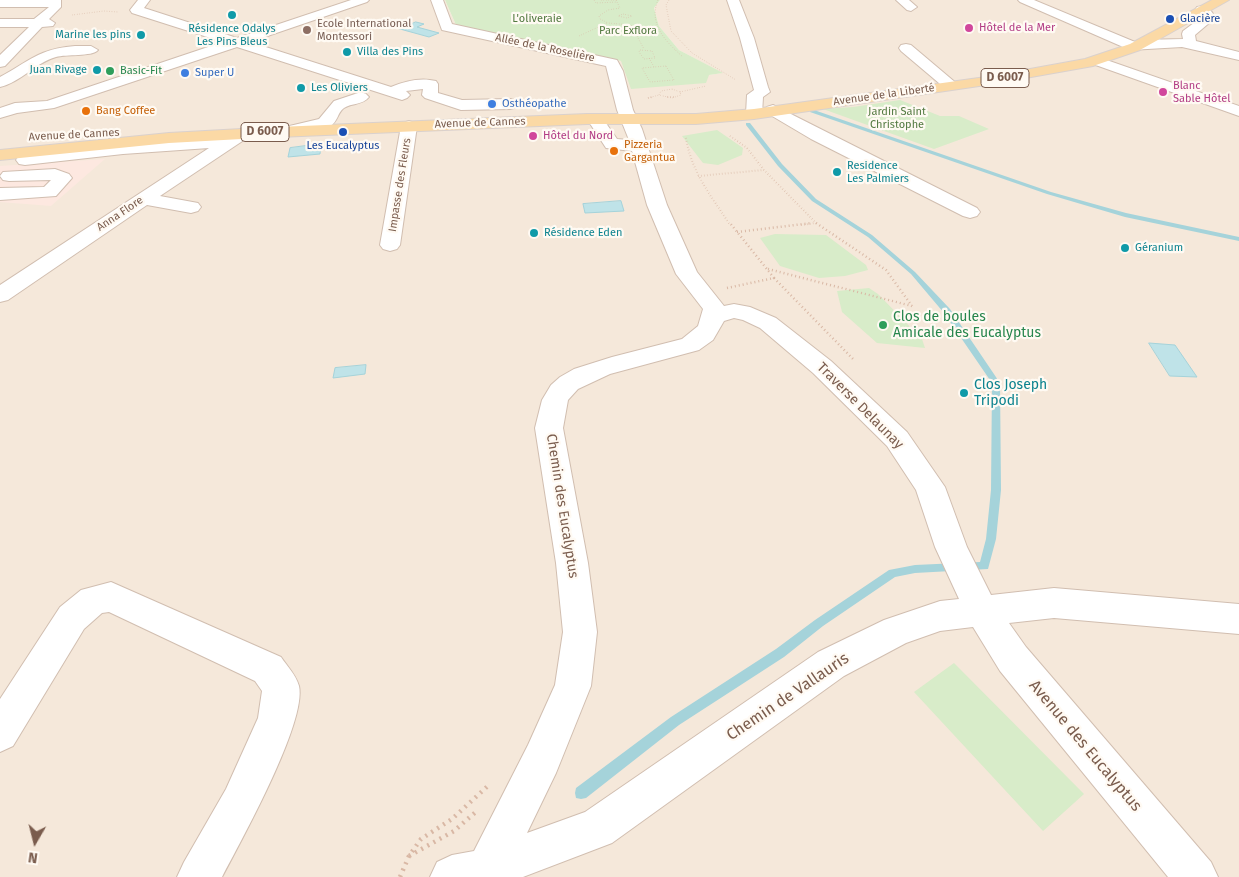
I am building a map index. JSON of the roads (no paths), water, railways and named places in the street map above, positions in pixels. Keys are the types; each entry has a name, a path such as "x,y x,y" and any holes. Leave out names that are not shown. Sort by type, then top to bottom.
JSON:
{"main road":[{"name":"Avenue de la Liberté","path":"531,122 595,119 634,133 696,120 754,114 1035,73 1095,60 1138,45 1223,0"},
{"name":"Avenue de Cannes","path":"236,138 416,118"},
{"name":"Avenue de Cannes","path":"0,139 416,118 531,122"},
{"name":"Avenue de Cannes","path":"0,155 12,170"}],"street":[{"path":"0,113 15,108 49,105 363,0"},
{"name":"Allée de la Roselière","path":"437,0 447,27 612,63 616,71 625,110 634,133"},
{"path":"733,0 748,38 759,94 754,114"},
{"path":"1024,0 1138,45 1191,43"},
{"path":"0,3 59,3 58,17 50,28 0,76"},
{"path":"140,5 236,42 397,94 408,85 431,84 430,95 461,105 511,104"},
{"path":"1191,43 1188,34 1209,18 1207,13 1201,10"},
{"path":"0,23 50,28"},
{"path":"0,63 34,29 50,28"},
{"path":"37,60 50,28"},
{"path":"1158,34 1239,56"},
{"path":"0,83 18,75 37,60 52,53 97,48 81,37"},
{"path":"24,39 40,38"},
{"path":"906,48 951,86"},
{"path":"1095,60 1239,111"},
{"path":"327,121 332,111 339,104 362,97"},
{"path":"24,122 40,117 49,105"},
{"path":"773,110 817,135 970,212"},
{"name":"Impasse des Fleurs","path":"390,245 416,118"},
{"path":"595,119 612,144 634,133 657,205 687,274 714,308 717,302"},
{"name":"Avenue de Cannes","path":"287,131 327,121"},
{"path":"12,170 123,149 236,138"},
{"name":"Anna Flore","path":"0,295 236,138"},
{"path":"0,194 49,192 63,178 55,174 12,170"},
{"path":"143,199 191,207"},
{"name":"Traverse Delaunay","path":"717,302 734,311 750,314 768,323 822,367 897,439 930,487 951,547 973,594"},
{"name":"Chemin des Eucalyptus","path":"474,874 542,759 573,686 580,632 572,563 550,428 552,405 562,389 577,378 599,369 690,345 706,334 713,323 717,302"},
{"name":"Chemin de Vallauris","path":"474,874 597,828 831,664 896,631 940,616 973,594 1239,619"},
{"name":"Avenue des Eucalyptus","path":"973,594 1013,659 1196,877"},
{"path":"0,733 72,618 93,600 111,597 268,669 281,687 277,720 240,803 199,877"}],"water":[{"path":"416,22 424,24 417,27 439,33 429,37 400,29"},
{"path":"321,144 320,154 288,157 290,148"},
{"path":"621,201 624,211 585,213 583,204"},
{"path":"1149,343 1175,345 1197,377 1170,376"},
{"path":"366,365 365,374 333,378 335,368"}],"waterway":[{"path":"812,111 1049,193 1125,215 1239,239"},
{"path":"581,793 675,721 780,653 819,623 893,573 915,569 984,566 991,539 996,490 996,383 947,311 913,273 870,236 814,200 780,165 748,124"}],"place":[{"name":"Résidence Odalys Les Pins Bleus","path":"232,15"},
{"name":"Glacière","path":"1170,19"},
{"name":"Hôtel de la Mer","path":"969,28"},
{"name":"Ecole International Montessori","path":"307,30"},
{"name":"Marine les pins","path":"141,35"},
{"name":"Villa des Pins","path":"347,52"},
{"name":"Juan Rivage","path":"97,70"},
{"name":"Basic-Fit","path":"110,71"},
{"name":"Super U","path":"185,73"},
{"name":"Les Oliviers","path":"301,88"},
{"name":"Blanc Sable Hôtel","path":"1163,92"},
{"name":"Osthéopathe","path":"492,104"},
{"name":"Bang Coffee","path":"86,111"},
{"name":"Les Eucalyptus","path":"343,132"},
{"name":"Hôtel du Nord","path":"533,136"},
{"name":"Pizzeria Gargantua","path":"614,151"},
{"name":"Residence Les Palmiers","path":"837,172"},
{"name":"Résidence Eden","path":"534,233"},
{"name":"Géranium","path":"1125,248"},
{"name":"Clos de boules Amicale des Eucalyptus","path":"883,325"},
{"name":"Clos Joseph Tripodi","path":"964,393"}],"park label":[{"name":"L'oliveraie","path":"537,19"},
{"name":"Parc Exflora","path":"628,31"},
{"name":"Jardin Saint Christophe","path":"897,118"}]}
